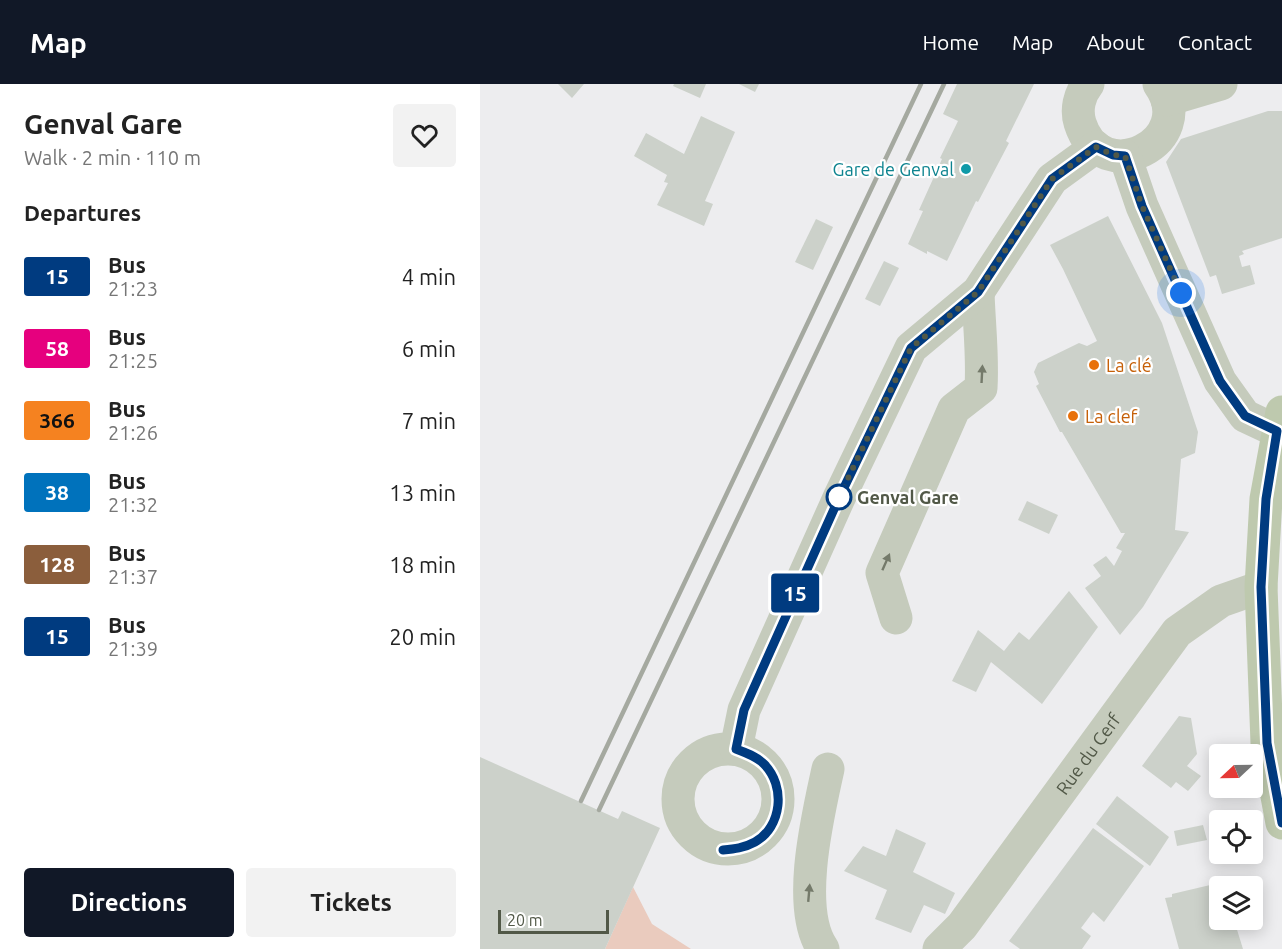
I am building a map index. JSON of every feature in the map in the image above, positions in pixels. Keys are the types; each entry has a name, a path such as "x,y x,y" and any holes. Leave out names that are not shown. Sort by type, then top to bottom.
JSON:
{"main road":[{"path":"1280,421 1266,499 1261,587 1267,743 1282,823"}],"street":[{"path":"1088,84 1079,102 1078,117 1083,131 1111,152 1142,206 1220,381 1245,416 1280,421"},
{"path":"736,749 744,710 839,498 911,348 978,292 1052,179 1111,152 1141,153 1158,141 1165,129 1168,116 1163,92 1221,84"},
{"path":"896,618 882,573 954,409 981,388 983,358 978,292"},
{"name":"Rue du Cerf","path":"939,949 962,926 1177,632 1221,602 1261,587"},
{"path":"823,949 817,940 808,905 815,829 828,769"}],"shaded area":[{"path":"633,887 652,924 691,949 605,949"}],"building":[{"path":"558,84 584,84 572,98"},
{"path":"674,84 706,84 700,98 673,86"},
{"path":"739,84 759,84 755,92"},
{"name":"Gare de Genval","path":"957,84 1034,84 1006,141 1009,143 978,202 976,201 947,261 908,244 923,211 919,210 942,159 940,158 958,121 943,114"},
{"path":"1268,111 1282,111 1282,238 1242,251 1244,254 1239,256 1242,267 1250,265 1255,284 1222,294 1216,275 1210,277 1166,162 1181,139"},
{"path":"701,116 735,132 705,201 713,204 704,226 657,205 668,183 664,182 667,175 634,156 646,133 684,154"},
{"path":"1108,216 1162,323 1198,432 1195,453 1181,459 1175,530 1189,532 1143,607 1120,635 1085,588 1101,576 1093,565 1106,556 1114,566 1122,551 1116,548 1125,533 1121,533 1060,432 1036,386 1039,384 1034,372 1038,363 1079,343 1087,346 1097,341 1050,245"},
{"path":"816,219 833,227 813,270 795,262"},
{"path":"884,261 899,268 880,306 865,299"},
{"path":"1027,501 1058,515 1049,534 1018,520"},
{"path":"1069,591 1098,627 1042,704 991,662 976,692 952,681 978,630 1004,651 1019,632 1029,640"},
{"path":"1179,716 1191,718 1197,754 1187,766 1201,776 1188,791 1176,782 1171,788 1142,766"},
{"path":"480,757 618,819 622,811 660,828 605,949 480,949"},
{"path":"1117,796 1169,837 1150,866 1096,824"},
{"path":"1203,825 1207,840 1177,846 1174,831"},
{"path":"1093,828 1144,866 1104,922 1093,912 1081,928 1091,936 1082,949 1020,949 1009,941"},
{"path":"896,829 926,843 913,872 955,893 945,914 924,905 911,933 875,919 887,890 844,871 863,846 886,856"},
{"path":"1209,885 1209,930 1237,930 1243,949 1179,949 1165,898 1172,897 1172,894"}],"railway":[{"path":"581,801 921,84"},
{"path":"599,810 944,84"}],"bus line":[{"name":"15","path":"723,850 740,849 756,842 769,830 777,814 779,797 775,780 765,765 752,755 736,749 744,710 839,498 911,348 978,292 1052,179 1096,147 1113,155 1125,156 1142,206 1220,381 1245,416 1277,431 1266,499 1261,587 1267,743 1282,823"}],"place":[{"name":"Gare de Genval","path":"966,169"},
{"name":"La clé","path":"1094,365"},
{"name":"La clef","path":"1073,416"},
{"name":"Genval Gare","path":"839,497"}],"route":[{"path":"839,497 911,348 978,292 1052,179 1096,147 1113,155 1125,156 1142,206 1181,293"}]}
